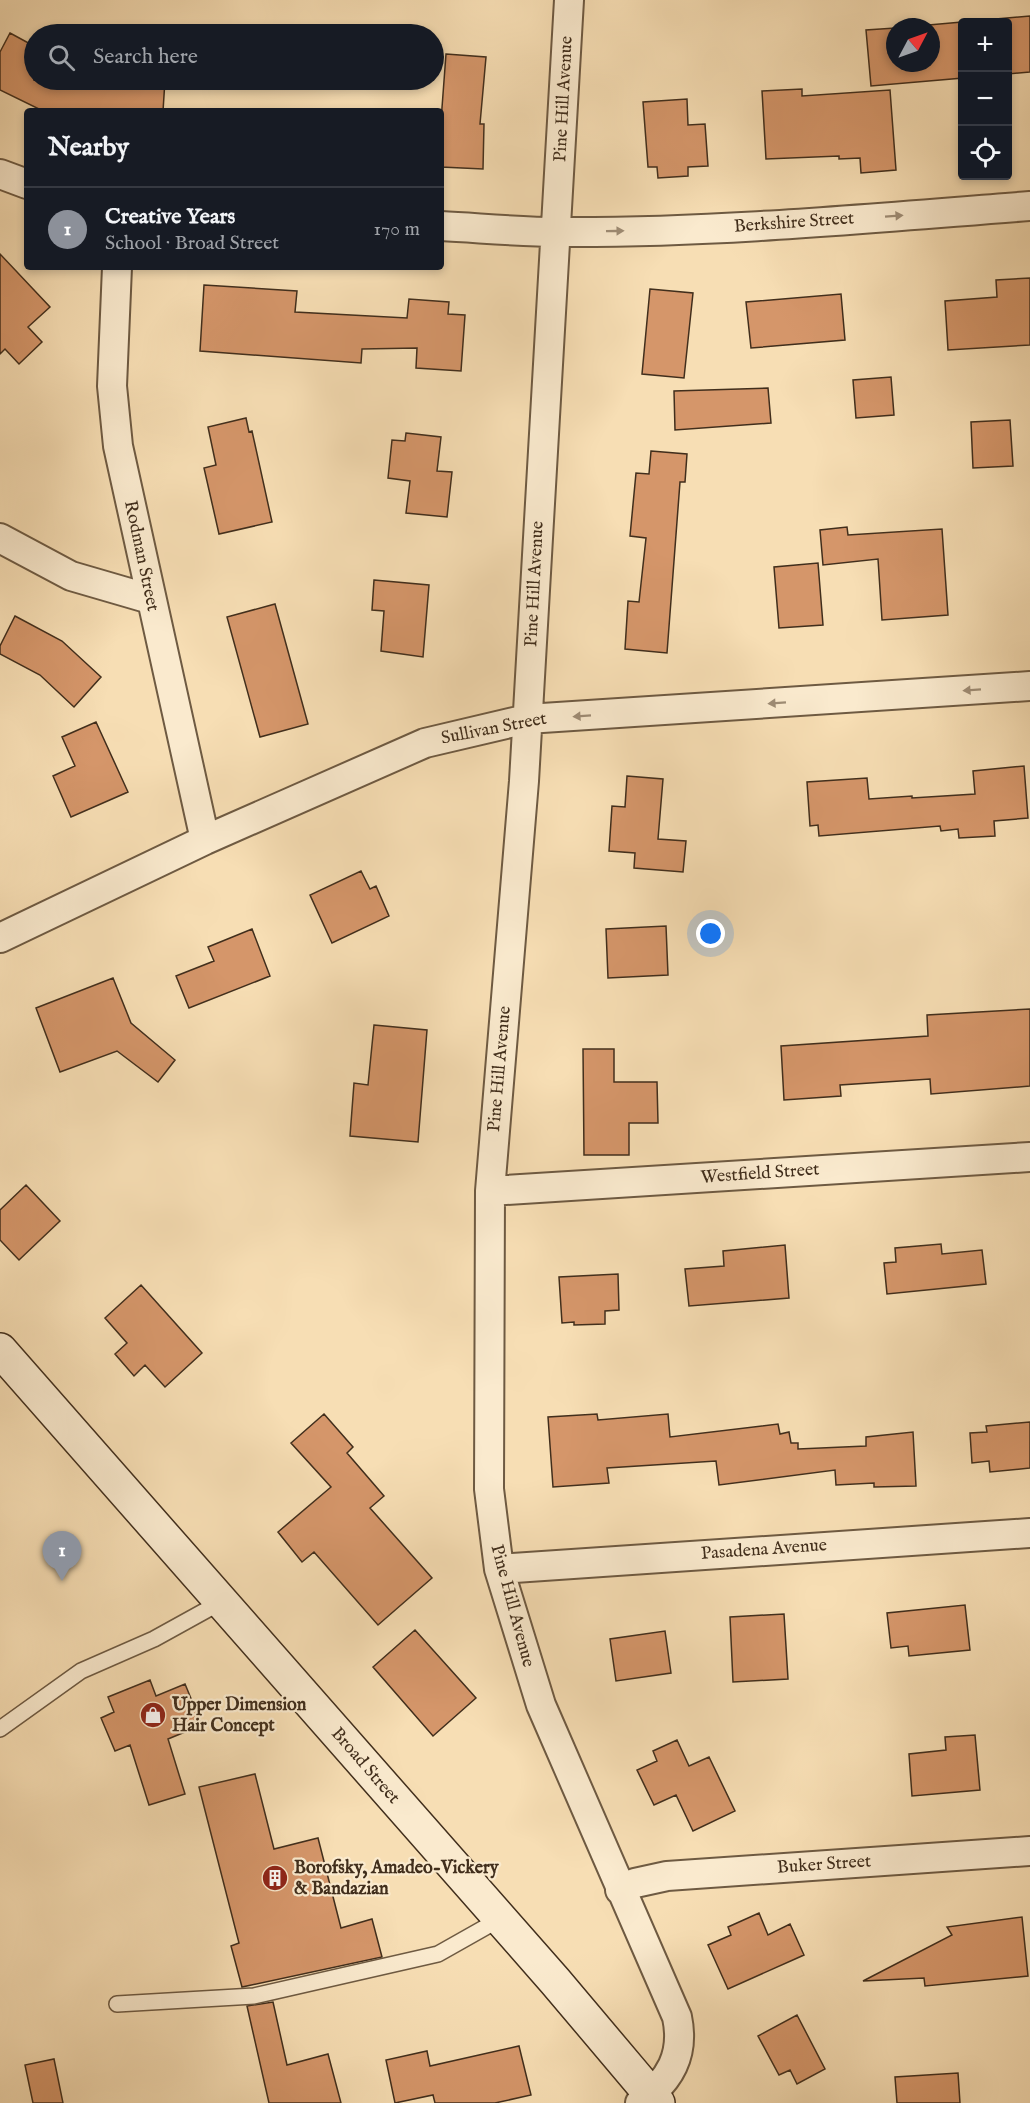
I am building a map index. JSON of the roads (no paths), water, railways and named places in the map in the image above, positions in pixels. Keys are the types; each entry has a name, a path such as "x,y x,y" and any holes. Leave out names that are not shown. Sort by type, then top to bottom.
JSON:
{"main road":[{"name":"Broad Street","path":"3,1359 500,1919 650,2100"}],"street":[{"name":"Pine Hill Avenue","path":"569,0 527,719 490,1191 489,1490 499,1569 512,1617 552,1734 667,1991 679,2028 678,2056 674,2067 650,2100"},
{"path":"0,174 24,183"},
{"name":"Berkshire Street","path":"444,226 557,232 752,227 1030,206"},
{"name":"Rodman Street","path":"117,270 112,386 117,436 150,598 205,840"},
{"path":"0,538 71,576 150,598"},
{"name":"Sullivan Street","path":"0,938 205,840 424,742 527,719 1030,686"},
{"name":"Westfield Street","path":"490,1191 1030,1157"},
{"name":"Pasadena Avenue","path":"499,1569 1030,1533"},
{"name":"Buker Street","path":"620,1890 634,1883 667,1876 1030,1851"}],"lane":[{"path":"0,1729 81,1671 154,1639 221,1602"},
{"path":"117,2004 266,1994 438,1954 500,1919"}],"place":[{"name":"Creative Years","path":"62,1581"},
{"name":"Upper Dimension Hair Concept","path":"153,1715"},
{"name":"Borofsky, Amadeo-Vickery & Bandazian","path":"275,1878"}]}
